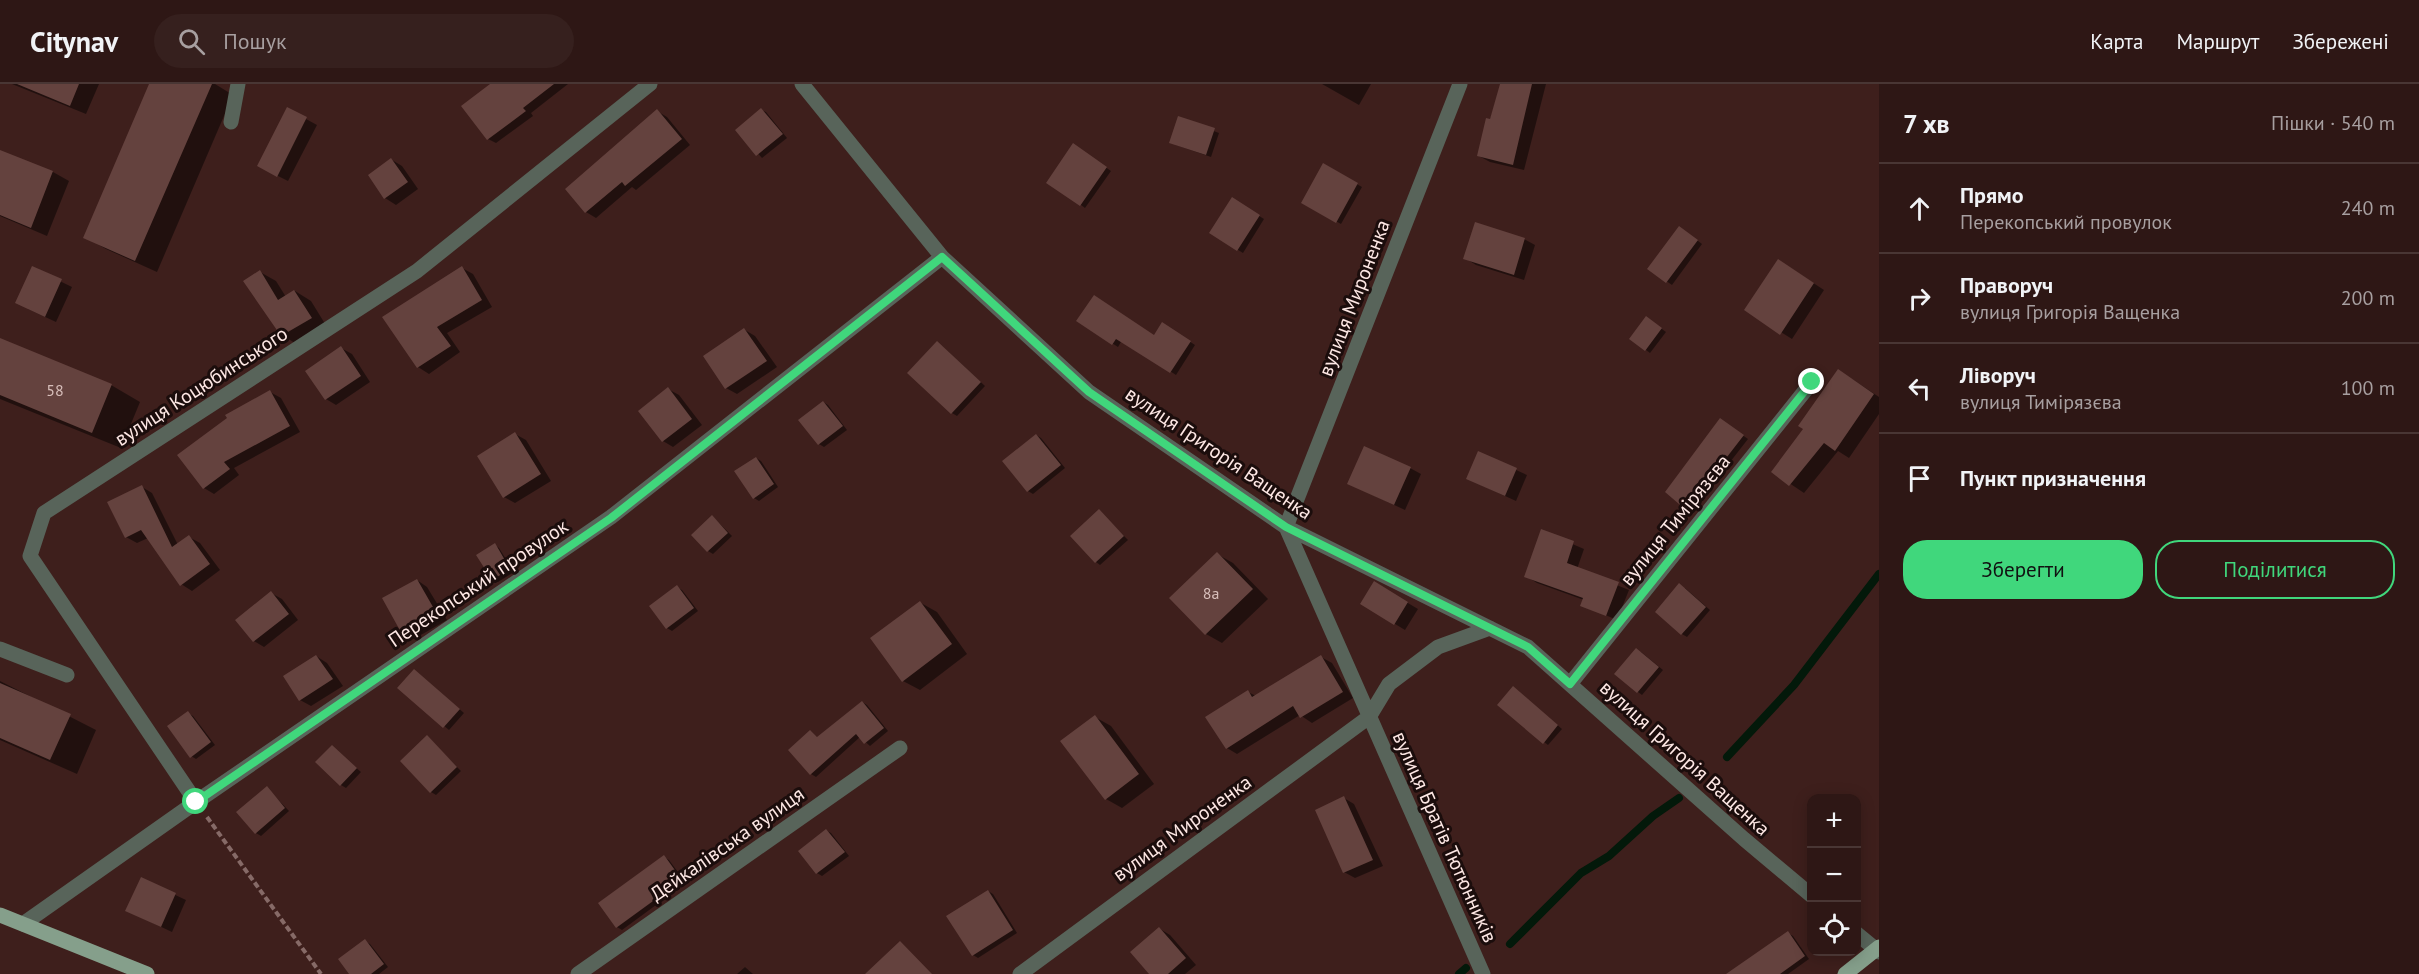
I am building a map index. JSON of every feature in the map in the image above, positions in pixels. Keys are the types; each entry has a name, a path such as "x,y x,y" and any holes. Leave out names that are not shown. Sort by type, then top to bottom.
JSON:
{"main road":[{"path":"0,915 147,974"},
{"path":"1845,974 1878,950"}],"street":[{"path":"231,122 238,84"},
{"name":"вулиця Коцюбинського","path":"196,802 30,556 44,513 417,270 650,84"},
{"name":"вулиця Григорія Ващенка","path":"802,84 942,257 1089,392 1286,527 1528,647 1744,839 1807,892"},
{"name":"вулиця Мироненка","path":"1286,527 1460,84"},
{"name":"Перекопський провулок","path":"23,924 196,802 611,518 942,257"},
{"name":"вулиця Тимірязєва","path":"1570,684 1812,382"},
{"name":"вулиця Братів Тютюнників","path":"1286,527 1482,974"},
{"path":"1369,717 1389,684 1438,647 1490,628"},
{"path":"0,649 67,675"},
{"name":"вулиця Мироненка","path":"1020,974 1369,717"},
{"name":"Дейкалівська вулиця","path":"578,974 900,748"},
{"path":"1861,936 1878,950"}],"path":[{"path":"196,802 321,974"}],"building":[{"path":"17,84 79,84 70,106"},
{"path":"149,84 212,84 135,261 83,238"},
{"path":"490,84 554,84 523,108 526,111 487,140 461,106"},
{"path":"1500,84 1532,84 1513,165 1477,156 1486,118 1490,119"},
{"path":"287,107 307,117 277,177 257,166"},
{"path":"761,108 783,134 756,156 735,130"},
{"path":"657,109 682,139 625,186 622,182 585,213 565,189"},
{"path":"1178,116 1215,128 1206,155 1169,143"},
{"path":"1073,143 1107,167 1080,206 1046,183"},
{"path":"0,150 53,171 31,228 0,215"},
{"path":"391,158 408,182 384,199 368,175"},
{"path":"1323,163 1358,183 1336,223 1301,203"},
{"path":"1232,197 1260,215 1237,251 1209,233"},
{"path":"1475,222 1525,238 1514,275 1463,259"},
{"path":"1679,226 1698,240 1666,283 1647,269"},
{"path":"1778,259 1814,283 1780,335 1744,310"},
{"path":"32,266 62,279 45,317 15,303"},
{"path":"462,266 482,300 437,327 451,346 417,368 382,317"},
{"path":"260,270 278,300 294,290 312,318 281,336 243,281"},
{"path":"1094,295 1154,335 1162,322 1191,341 1170,373 1116,339 1112,345 1076,321"},
{"path":"1646,316 1662,328 1645,351 1629,339"},
{"path":"744,328 767,361 725,389 703,356"},
{"path":"0,338 112,384 92,433 0,395"},
{"path":"937,341 981,382 951,414 907,373"},
{"path":"341,346 361,376 325,400 305,371"},
{"path":"1838,369 1874,394 1835,451 1824,443 1789,486 1771,472 1803,429 1798,426"},
{"path":"668,387 692,419 662,442 638,411"},
{"path":"270,390 290,426 224,462 230,469 203,489 177,455 227,418 225,415"},
{"path":"823,401 843,426 818,445 798,420"},
{"path":"1720,418 1744,435 1686,510 1665,492"},
{"path":"515,432 541,474 503,498 477,456"},
{"path":"1036,434 1061,465 1027,492 1002,461"},
{"path":"1364,446 1411,467 1394,505 1347,484"},
{"path":"1478,451 1517,468 1505,496 1466,479"},
{"path":"756,457 774,484 753,499 734,471"},
{"path":"142,485 172,547 189,535 210,564 180,586 141,530 125,538 107,502"},
{"path":"1099,509 1124,536 1095,563 1070,536"},
{"path":"712,515 728,533 707,552 691,535"},
{"path":"1541,529 1574,541 1567,563 1619,582 1606,616 1580,606 1583,598 1524,577"},
{"path":"495,543 510,569 492,580 476,555"},
{"path":"1217,552 1253,589 1205,635 1169,598"},
{"path":"417,579 437,614 402,634 382,598"},
{"path":"1374,581 1408,602 1394,625 1360,604"},
{"path":"1679,583 1706,607 1681,635 1655,612"},
{"path":"677,585 694,608 666,629 649,606"},
{"path":"271,591 289,614 253,642 235,620"},
{"path":"920,601 952,644 902,682 870,638"},
{"path":"1636,648 1659,667 1637,693 1614,674"},
{"path":"316,655 333,679 299,701 283,676"},
{"path":"1321,655 1343,692 1300,718 1293,706 1226,749 1205,717 1248,690 1252,697"},
{"path":"414,669 460,709 443,728 397,688"},
{"path":"0,683 71,714 50,760 0,738"},
{"path":"1513,686 1558,725 1543,744 1497,705"},
{"path":"862,701 884,728 864,744 856,734 810,775 788,750 810,730 817,737"},
{"path":"188,711 211,742 190,758 167,726"},
{"path":"1095,715 1139,774 1105,800 1060,741"},
{"path":"427,735 457,767 430,793 400,761"},
{"path":"332,745 357,768 340,786 315,762"},
{"path":"267,786 285,808 255,834 236,812"},
{"path":"1344,796 1373,860 1343,873 1315,810"},
{"path":"826,829 845,852 816,874 798,851"},
{"path":"664,855 682,880 616,928 598,903"},
{"path":"141,877 176,893 161,927 125,911"},
{"path":"988,890 1013,930 972,956 946,916"},
{"path":"1159,927 1186,958 1168,974 1149,974 1130,952"},
{"path":"1788,931 1805,956 1780,974 1726,974"},
{"path":"365,939 384,964 371,974 349,974 338,959"},
{"path":"900,941 932,974 865,974"}],"waterway":[{"path":"1727,757 1794,685 1879,574"},
{"path":"1510,944 1581,873 1609,856 1653,816 1679,798"},
{"path":"1459,974 1466,968"}],"route":[{"path":"196,802 611,518 942,257 1089,392 1286,527 1528,647 1570,684 1812,382"}]}
